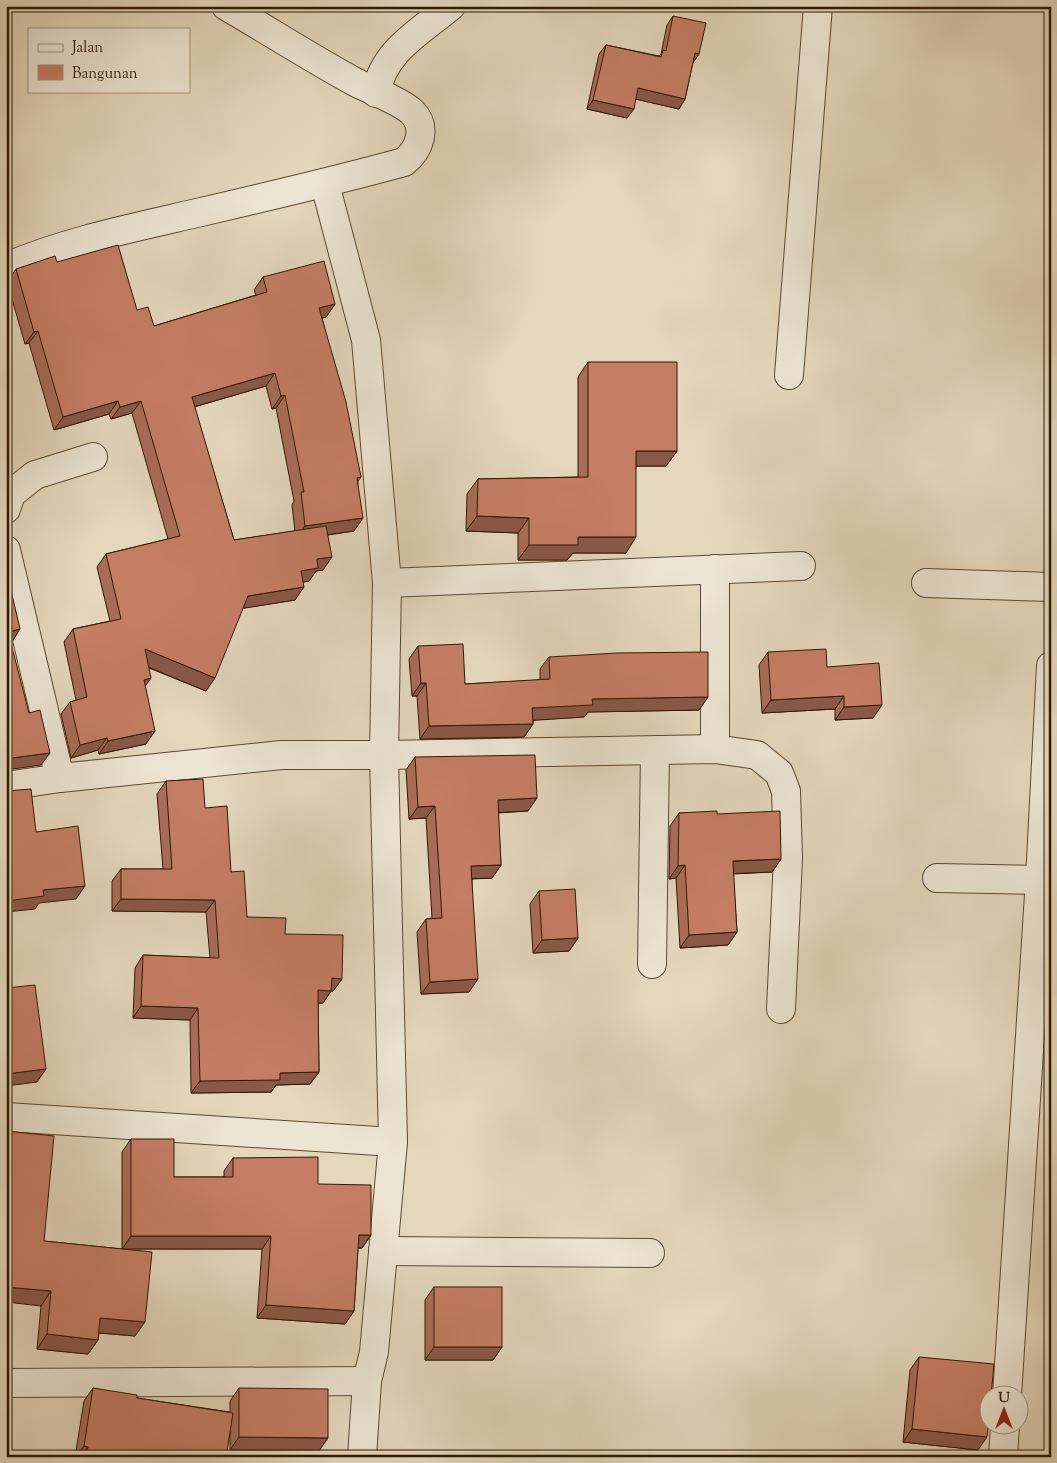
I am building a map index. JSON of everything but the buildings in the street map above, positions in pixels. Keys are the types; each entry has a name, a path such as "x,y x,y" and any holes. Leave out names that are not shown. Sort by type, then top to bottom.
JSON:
{"street":[{"path":"6,267 42,253 127,229 325,184 404,162 413,154 420,136 420,124 412,112 226,6"},
{"path":"376,93 379,76 391,55 451,6"},
{"path":"789,375 818,6"},
{"path":"325,184 366,340 387,582 384,755 393,1142 374,1352 367,1381 362,1457"},
{"path":"6,509 12,494 35,475 93,457"},
{"path":"6,550 60,778"},
{"path":"387,582 801,566"},
{"path":"715,569 715,749"},
{"path":"926,582 1051,587"},
{"path":"1008,1386 1045,880 1051,666"},
{"path":"6,786 60,778 281,755 715,749 757,755 779,773 786,791 788,858 781,1009"},
{"path":"652,964 655,751"},
{"path":"937,878 1045,880"},
{"path":"6,1117 393,1142"},
{"path":"384,1250 650,1253"},
{"path":"6,1383 367,1381"},
{"path":"1003,1457 1004,1436"}]}
